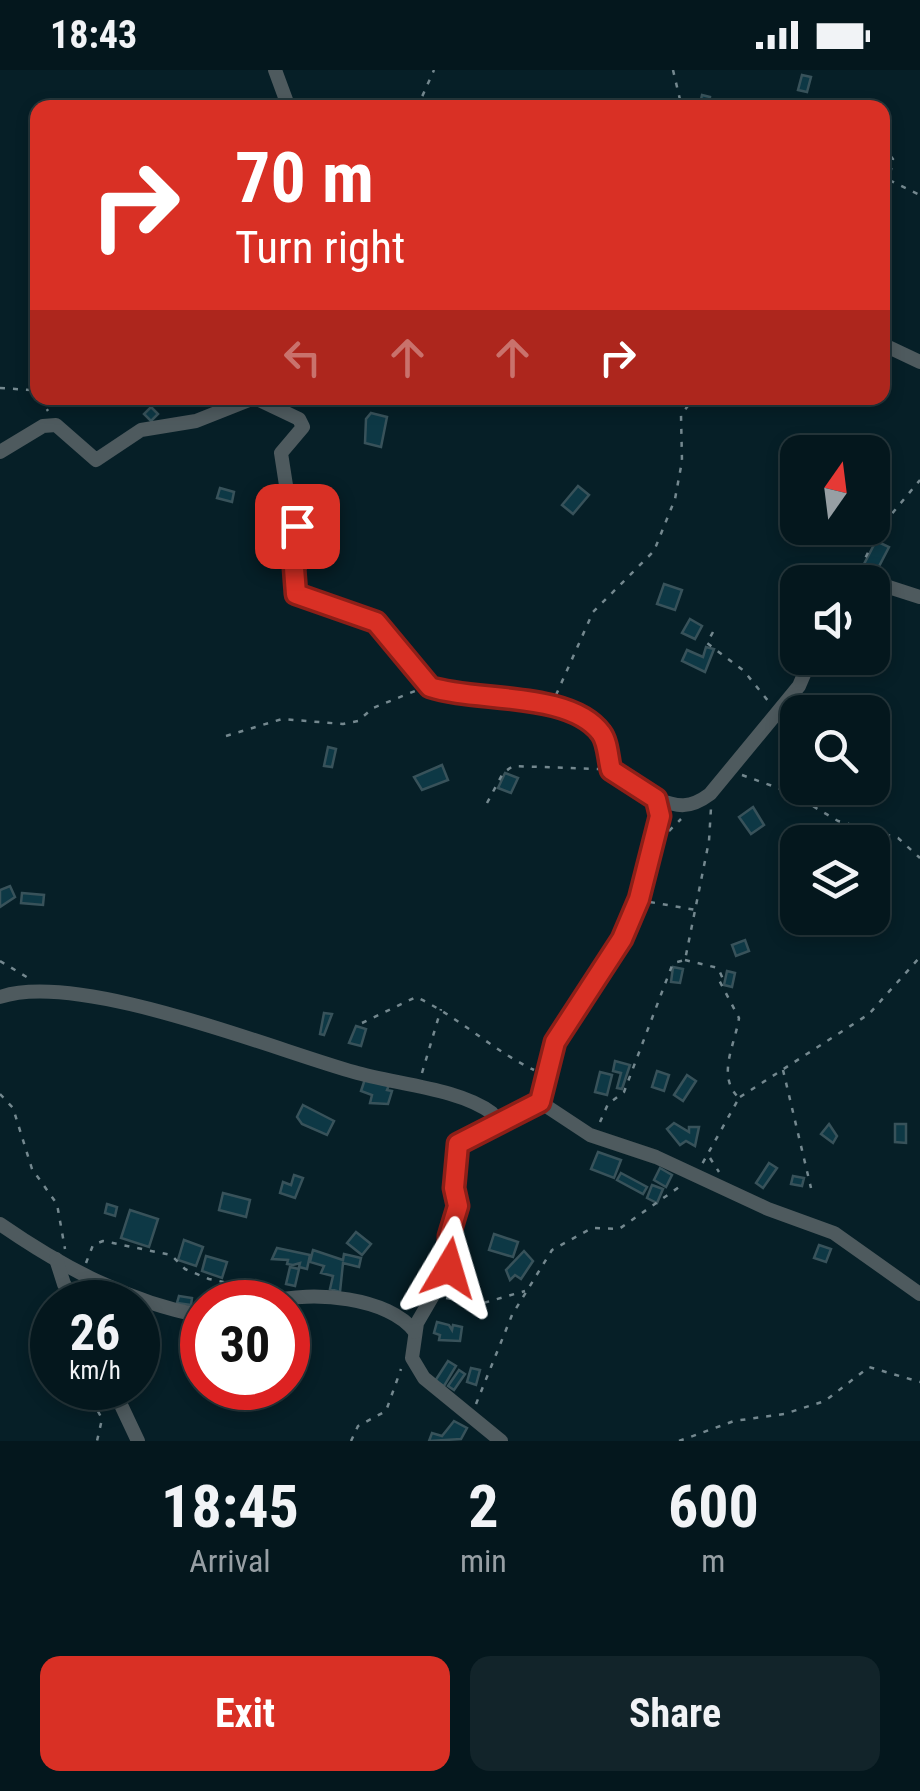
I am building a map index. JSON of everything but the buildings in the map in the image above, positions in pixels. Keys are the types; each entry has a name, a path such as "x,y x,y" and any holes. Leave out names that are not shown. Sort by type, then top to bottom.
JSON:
{"street":[{"path":"275,70 286,100"},
{"path":"890,348 920,362"},
{"path":"0,452 43,426 56,425 96,460 141,430 196,421 236,405"},
{"path":"268,405 299,420 303,427 282,453 290,510 304,535 294,568 296,594 376,622 430,687 552,706 600,732 611,770 656,799 678,807 696,804 733,770 752,738 800,686 804,675"},
{"path":"890,588 920,598"},
{"path":"540,1102 555,1042 622,939 639,899 655,846 660,816 656,799"},
{"path":"0,997 67,996 149,1008 486,1109 492,1114 491,1125"},
{"path":"540,1102 599,1139 656,1157 692,1176 834,1233 920,1294"},
{"path":"501,1441 478,1418 424,1378 412,1358 415,1332 447,1276 449,1236 458,1206 454,1188 458,1144 540,1102"},
{"path":"0,1224 68,1266 154,1306 180,1311"},
{"path":"68,1266 71,1280"},
{"path":"310,1298 378,1308 401,1317 415,1332"},
{"path":"123,1410 138,1441"}],"path":[{"path":"421,100 434,70"},
{"path":"672,70 680,100"},
{"path":"890,180 920,195"},
{"path":"0,388 30,390"},
{"path":"43,405 56,425"},
{"path":"552,706 593,612 654,550 675,499 682,461 681,415 689,405"},
{"path":"862,565 880,528 920,480"},
{"path":"713,632 707,643 744,671 776,712"},
{"path":"226,736 282,719 343,724 358,721 394,698 430,687"},
{"path":"486,803 503,773 524,763 569,771 611,770"},
{"path":"733,770 789,792 838,821 898,838 920,858"},
{"path":"685,960 710,831 710,794"},
{"path":"655,846 696,804"},
{"path":"639,899 696,910"},
{"path":"478,1418 478,1398 525,1290 552,1250 592,1228 619,1229 692,1176 709,1156 712,1142 739,1098 868,1014 920,957"},
{"path":"599,1139 603,1112 618,1092 624,1092 673,963 685,960 718,968 723,979 718,980 739,1018 726,1072 728,1084 739,1098"},
{"path":"362,1023 408,997 441,1008 510,1059 544,1075"},
{"path":"418,1088 441,1008"},
{"path":"783,1070 804,1173 811,1188"},
{"path":"0,1094 13,1108 32,1169 57,1204 68,1266 103,1241 170,1254 190,1271 225,1280"},
{"path":"435,1295 480,1304 525,1290"},
{"path":"352,1441 358,1426 386,1410 397,1374 412,1358"},
{"path":"679,1441 734,1421 784,1414 825,1402 869,1367 920,1382"},
{"path":"97,1410 102,1419 97,1441"}],"route":[{"path":"297,526 304,535 304,543 294,568 296,594 376,622 393,637 407,663 430,687 552,706 583,719 600,732 611,770 656,799 660,816 639,899 622,939 555,1042 540,1102 530,1111 491,1125 458,1144 454,1188 458,1206 449,1236 449,1268"}]}
